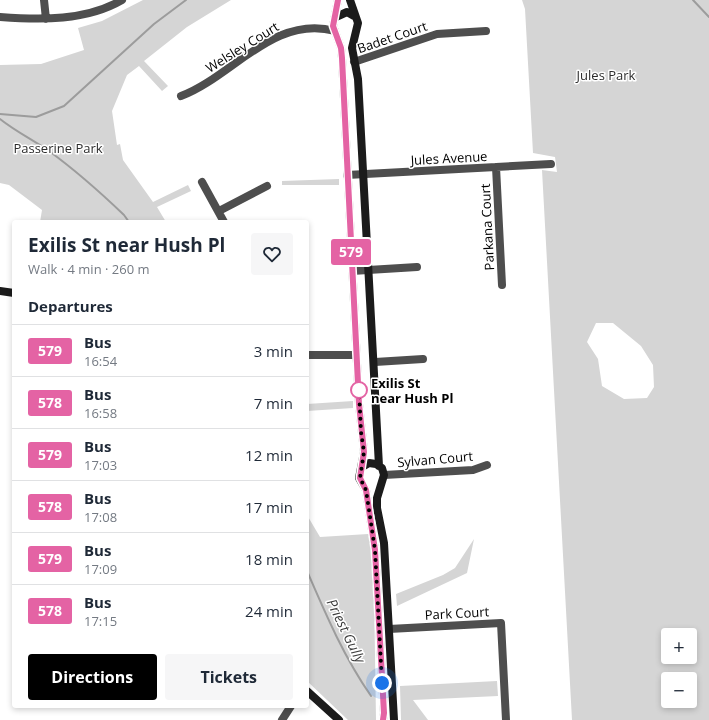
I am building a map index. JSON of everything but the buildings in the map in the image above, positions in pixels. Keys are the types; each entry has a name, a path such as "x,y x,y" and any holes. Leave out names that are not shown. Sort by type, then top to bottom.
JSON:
{"street":[{"path":"44,0 46,19"},
{"path":"0,17 46,19 71,17 97,11 122,0"},
{"path":"338,0 335,20 336,33 342,58 352,271 361,432 364,452 362,467 359,474 367,497 375,550 384,713 383,720"},
{"path":"350,0 358,27 354,34 352,48 358,79 380,466 383,479 376,508 384,543 394,720"},
{"path":"335,20 347,12 354,16"},
{"name":"Welsley Court","path":"181,96 197,90 232,65 278,36 298,30 319,28 335,20"},
{"name":"Welsley Court","path":"319,28 336,33"},
{"name":"Badet Court","path":"354,62 437,34 486,30"},
{"path":"336,33 343,37 354,34"},
{"name":"Jules Avenue","path":"347,175 551,164"},
{"name":"Parkana Court","path":"496,167 502,285"},
{"path":"202,182 223,220"},
{"path":"219,211 267,186"},
{"path":"352,271 417,266"},
{"path":"0,291 12,292"},
{"path":"309,355 357,355"},
{"path":"375,362 423,359"},
{"path":"362,467 372,463 380,466"},
{"name":"Sylvan Court","path":"383,479 474,470 487,465"},
{"path":"362,484 370,488 383,479"},
{"name":"Park Court","path":"389,629 501,623 506,720"},
{"path":"309,693 339,720"},
{"path":"282,720 290,708"}],"green space":[{"name":"Passerine Park","path":"143,0 231,0 187,27 144,61 168,86 162,91 139,66 127,75 112,111 117,145 120,144 123,160 153,202 188,185 191,191 157,207 165,220 40,220 42,210 9,185 0,183 0,65 41,64 84,50 78,28 102,21"},
{"name":"Jules Park","path":"522,0 709,0 709,720 572,720 542,170 557,172 555,157 533,153 525,9","holes":["596,323 613,323 641,346 653,365 654,387 647,398 624,399 602,386 598,359 587,342"]},
{"path":"339,179 339,185 282,185 282,181"},
{"path":"353,401 353,408 309,411 309,404"},
{"path":"309,518 320,537 368,534 372,550 376,720 348,720 309,683"},
{"path":"474,539 467,573 397,606 396,594 443,575 455,568"},
{"path":"497,681 498,696 413,700 428,720 401,720 400,686"}],"waterway":[{"path":"0,114 36,117 64,106 154,24 186,0"},
{"path":"693,0 709,17"},
{"name":"Priest Gully","path":"0,119 49,151 68,166 115,206 128,220"},
{"name":"Priest Gully","path":"309,576 328,620 352,666 371,696"}],"bus line":[{"name":"579","path":"338,0 333,29 341,48 342,58 359,404 364,452 362,467 359,474 360,481 366,490 369,519 375,550 384,713 383,720"}],"place":[{"name":"Exilis St near Hush Pl","path":"359,390"}],"route":[{"path":"359,390 361,432 364,452 362,467 359,474 360,481 366,490 369,519 375,550 382,683"}]}
